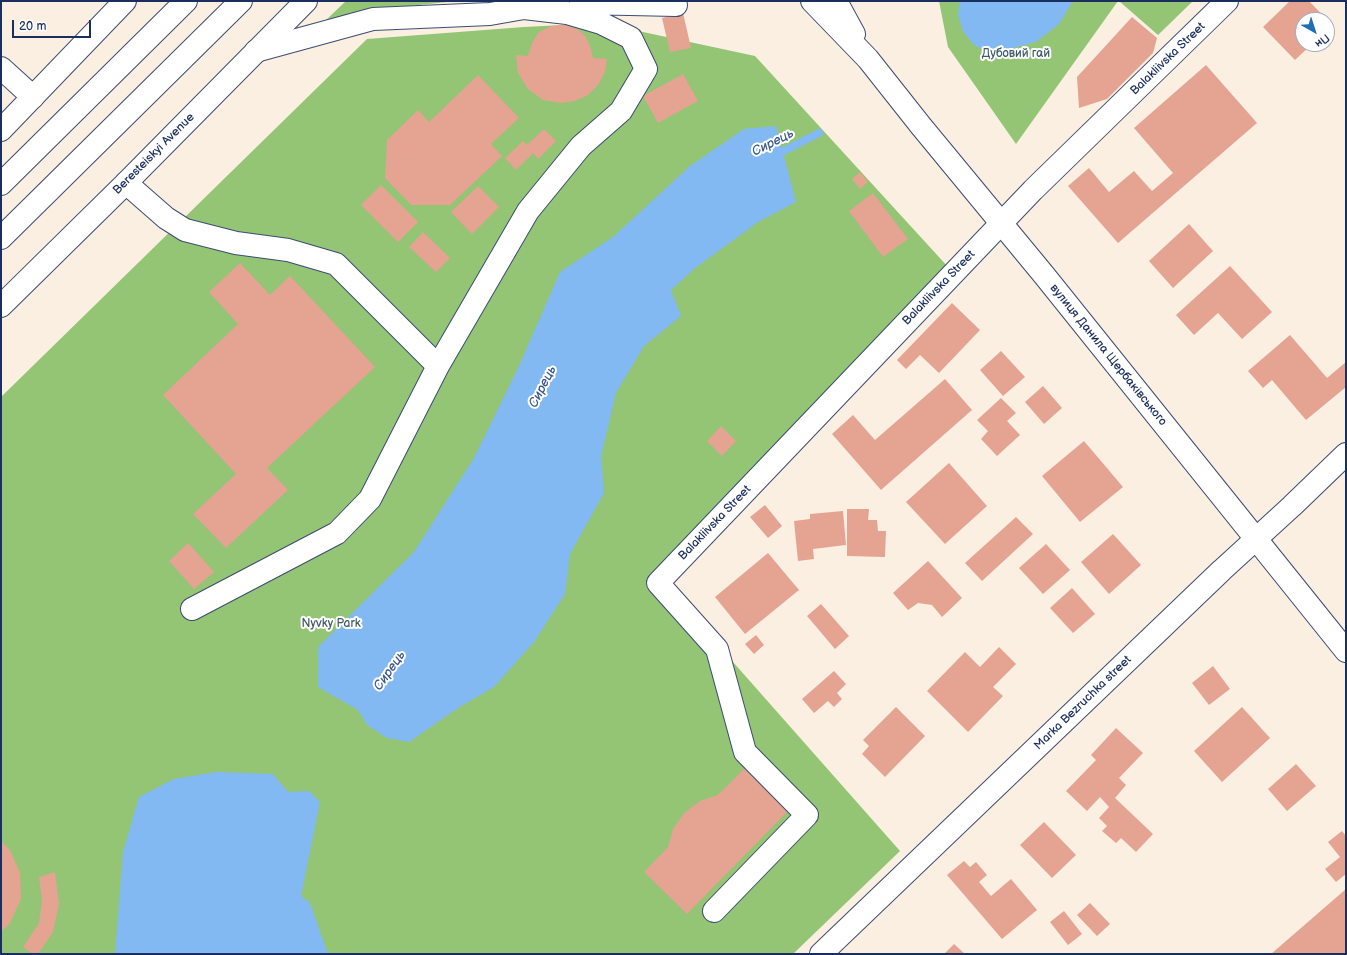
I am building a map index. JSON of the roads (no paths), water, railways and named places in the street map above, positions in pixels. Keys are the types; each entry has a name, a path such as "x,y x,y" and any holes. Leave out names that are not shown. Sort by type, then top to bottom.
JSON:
{"main road":[{"path":"1,130 125,1"},
{"path":"1,184 186,1"},
{"path":"1,238 242,1"},
{"name":"Beresteiskyi Avenue","path":"1,306 126,183 306,1"},
{"path":"582,1 583,3 676,5"},
{"name":"вулиця Данила Щербаківського","path":"812,1 868,59 1044,275 1346,651"},
{"name":"вулиця Данила Щербаківського","path":"836,1 868,59"},
{"name":"Balakliivska Street","path":"714,911 807,814 745,752 717,649 658,583 1033,190 1227,1"},
{"path":"192,609 337,532 370,500 438,366 528,211 581,146 621,111 646,69 631,38 601,23 567,12 524,8 490,14 372,19 256,51"},
{"path":"1,68 33,97"},
{"path":"126,183 166,218 185,230 236,243 288,250 336,264 438,366"},
{"name":"Marka Bezruchka street","path":"821,954 1255,539 1346,454"}],"water":[{"path":"960,1 1073,1 1059,24 1036,42 1013,48 986,51 974,45 963,31 958,15"},
{"path":"776,126 796,202 758,222 694,269 671,290 681,316 644,346 616,393 601,456 604,493 570,554 565,594 534,642 494,687 458,708 409,742 387,738 367,725 358,710 318,687 318,647 414,552 474,458 519,366 560,272 613,237 690,166 744,129"},
{"path":"216,772 273,774 288,792 309,791 320,802 301,896 310,903 328,954 115,954 123,852 139,797 174,779"}],"waterway":[{"name":"Сирець","path":"774,156 819,133"}],"park label":[{"name":"Дубовий гай","path":"1016,54"},
{"name":"Nyvky Park","path":"331,624"}]}
